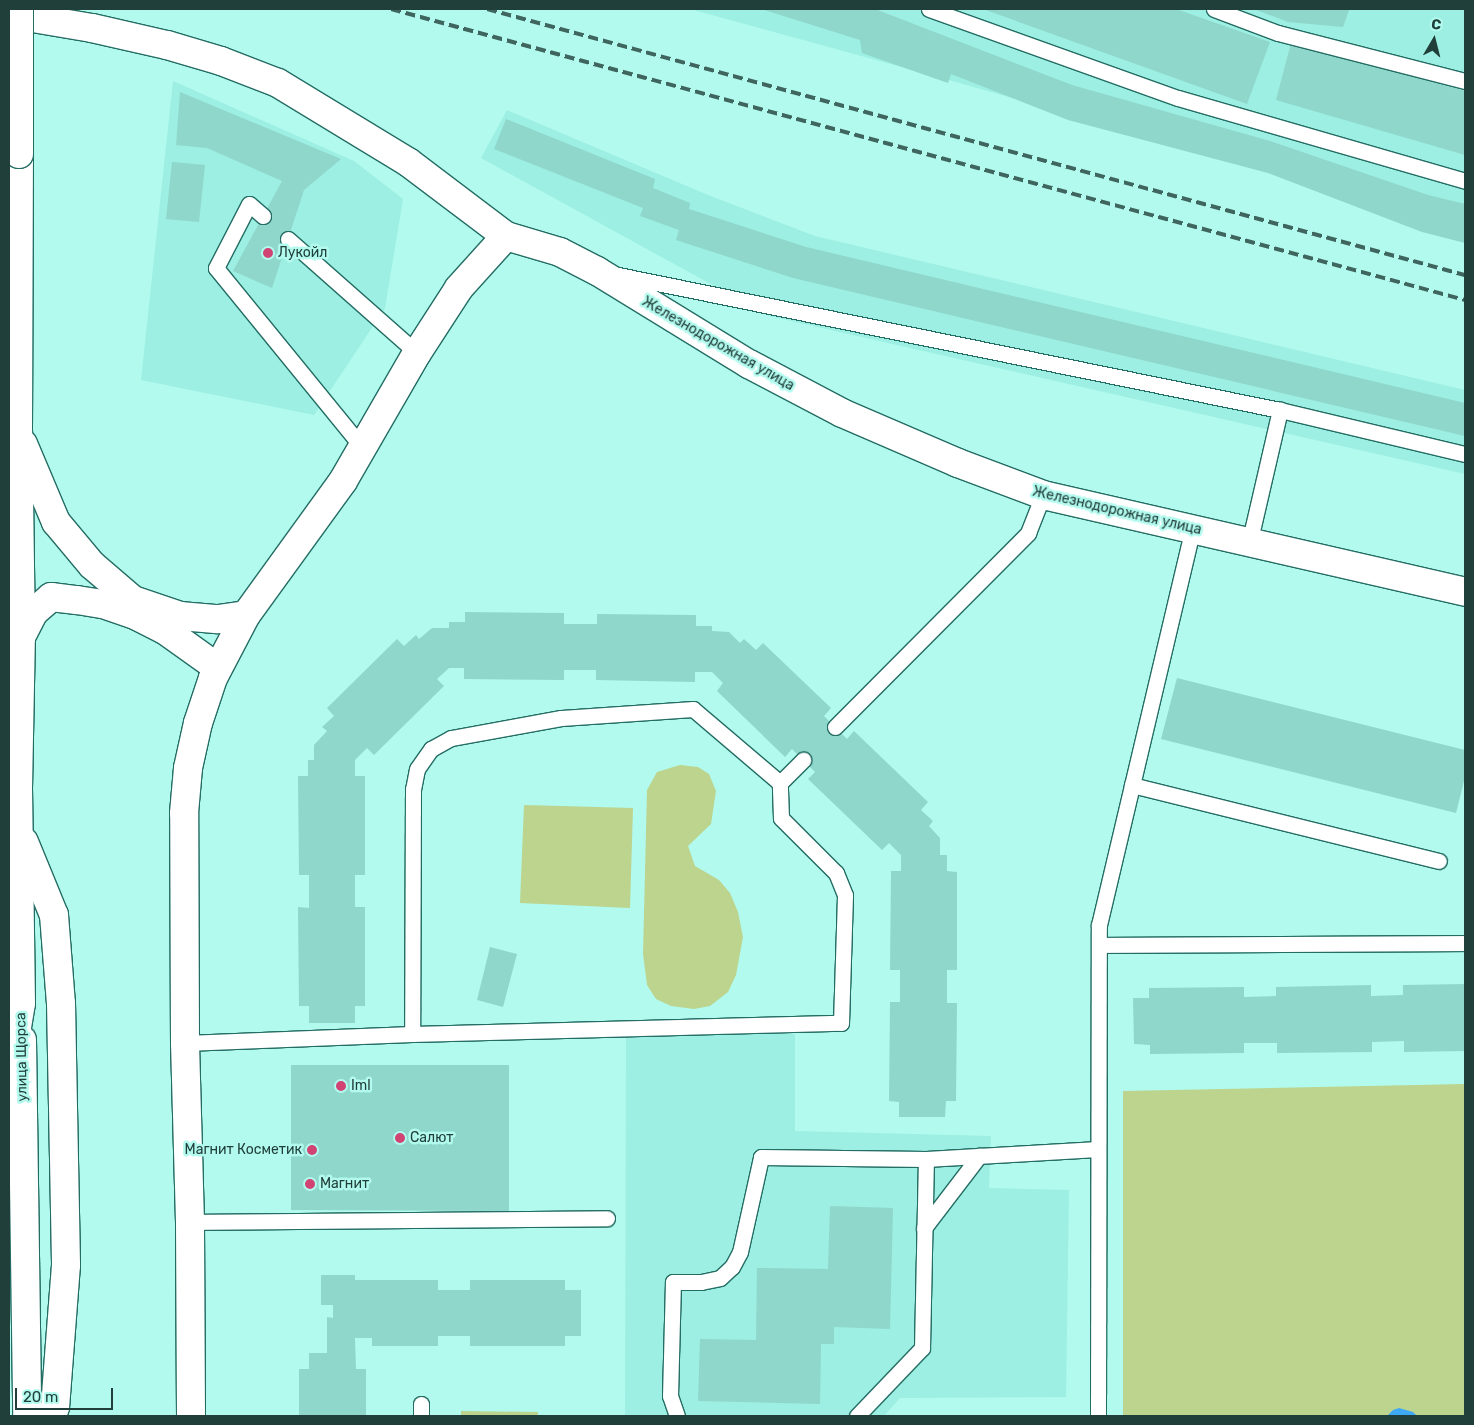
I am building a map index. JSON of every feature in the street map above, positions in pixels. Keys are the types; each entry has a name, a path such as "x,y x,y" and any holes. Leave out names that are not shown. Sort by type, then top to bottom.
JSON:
{"street":[{"name":"улица Щорса","path":"19,9 18,432 21,637 13,789 18,827 27,1416"},
{"name":"Железнодорожная улица","path":"9,14 92,28 167,45 221,61 278,83 408,162 506,236 560,252 597,271 748,364 842,413 958,463 1043,495 1192,528 1249,544 1465,592"},
{"path":"191,1416 190,1222 185,1043 184,813 188,768 198,723 218,668 246,615 343,481 417,353 459,288 506,236"},
{"path":"18,432 56,522 92,565 133,600 180,616 218,619 246,615"},
{"path":"21,637 34,612 50,597 103,604 137,616 181,639 218,668"},
{"path":"18,827 54,915 61,1004 66,1265 55,1407 52,1416"},
{"path":"9,1075 21,1003"}],"lane":[{"path":"929,9 1178,98 1465,181"},
{"path":"1214,9 1278,33 1465,81"},
{"path":"263,216 249,204 216,268 362,447"},
{"path":"288,239 417,353"},
{"path":"597,271 1280,410 1465,454"},
{"path":"1249,544 1280,410"},
{"path":"835,727 1028,533 1043,495"},
{"path":"1098,1416 1099,925 1192,528"},
{"path":"412,1034 413,789 417,769 431,749 451,738 561,718 693,709 780,784"},
{"path":"185,1043 412,1034 841,1022 845,895 836,873 781,818 780,784 802,760"},
{"path":"1132,785 1439,861"},
{"path":"1099,945 1465,943"},
{"path":"677,1416 670,1396 672,1282 701,1282 720,1278 732,1267 740,1252 761,1157 926,1159 1098,1149"},
{"path":"924,1228 979,1156"},
{"path":"856,1416 922,1348 926,1159"},
{"path":"190,1222 608,1218"}],"shaded area":[{"path":"690,9 1465,9 1465,228 949,80"},
{"path":"173,81 354,161 403,199 385,308 314,415 141,380"},
{"path":"507,110 708,195 815,236 1465,390 1465,474 769,316 481,158"},
{"path":"626,1034 795,1034 795,1131 991,1136 989,1188 1069,1190 1066,1397 900,1398 884,1416 625,1416"},
{"path":"1399,1408 1413,1412 1417,1416 1387,1416 1393,1410"}],"green space":[{"path":"680,765 698,767 709,774 716,791 711,824 688,846 695,866 719,880 730,893 738,912 743,937 736,975 728,992 710,1006 694,1009 671,1006 656,999 647,985 643,954 647,790 657,772"},
{"path":"524,805 633,808 630,908 520,903"},
{"path":"1465,1084 1465,1416 1123,1416 1123,1091"},
{"path":"461,1411 538,1412 538,1416 461,1416"}],"building":[{"path":"761,9 875,9 1072,85 1270,141 1428,195 1465,204 1465,243 1422,232 1268,173 1068,120 951,74 948,83 862,53 860,40"},
{"path":"983,9 1176,9 1270,42 1247,104"},
{"path":"1254,9 1349,10 1343,27 1288,22"},
{"path":"1291,43 1465,91 1465,155 1276,100"},
{"path":"180,92 341,159 304,190 272,288 233,271 282,181 207,148 176,145"},
{"path":"506,119 655,179 653,188 690,203 689,209 806,247 1465,403 1465,436 793,278 676,240 679,230 640,216 643,208 494,149"},
{"path":"172,162 205,165 199,222 166,219"},
{"path":"465,612 564,613 564,624 597,624 597,614 696,615 696,626 712,626 712,631 729,632 740,643 744,639 756,650 763,643 831,708 824,716 847,739 854,731 928,802 921,810 933,821 929,826 940,838 940,855 947,855 947,871 957,872 957,970 947,970 947,1003 957,1003 956,1101 946,1101 945,1117 899,1117 899,1102 889,1101 890,1002 900,1002 900,970 890,970 891,871 901,871 901,855 889,843 882,850 808,779 815,772 792,749 785,757 717,691 723,683 712,672 695,672 695,682 596,680 596,670 564,670 564,680 464,679 464,668 449,668 437,679 444,686 374,755 367,748 355,760 355,776 365,776 365,875 355,875 355,907 365,907 365,1006 355,1006 355,1023 309,1023 309,1006 299,1006 298,907 309,908 309,875 299,875 298,776 308,776 308,760 314,760 314,745 327,731 322,727 334,716 327,708 397,639 404,646 416,635 419,639 432,628 449,628 449,622 465,622"},
{"path":"1177,678 1465,750 1465,777 1456,813 1161,739"},
{"path":"490,947 517,954 503,1007 477,1000"},
{"path":"1465,984 1465,1051 1404,1052 1404,1041 1372,1042 1372,1052 1277,1053 1277,1043 1244,1043 1244,1053 1150,1054 1150,1045 1134,1044 1133,998 1149,998 1149,988 1244,987 1244,997 1276,996 1276,987 1371,985 1371,996 1403,995 1403,985"},
{"name":"Салют","path":"291,1065 509,1065 509,1211 291,1210"},
{"path":"830,1206 893,1208 890,1329 834,1327 834,1344 821,1344 820,1404 698,1401 700,1339 756,1340 757,1268 828,1269"},
{"path":"321,1275 355,1275 355,1280 438,1280 438,1290 470,1290 470,1280 565,1280 565,1290 581,1290 581,1336 565,1336 565,1346 470,1346 470,1336 438,1336 438,1346 372,1346 372,1338 355,1338 356,1369 366,1369 366,1416 299,1416 299,1369 309,1369 309,1353 327,1353 327,1317 333,1318 333,1305 321,1305"}],"railway":[{"path":"391,9 1465,300"},
{"path":"487,9 1465,275"}],"place":[{"name":"Лукойл","path":"268,253"},
{"name":"Iml","path":"341,1086"},
{"name":"Салют","path":"400,1138"},
{"name":"Магнит Косметик","path":"312,1150"},
{"name":"Магнит","path":"310,1184"}]}
